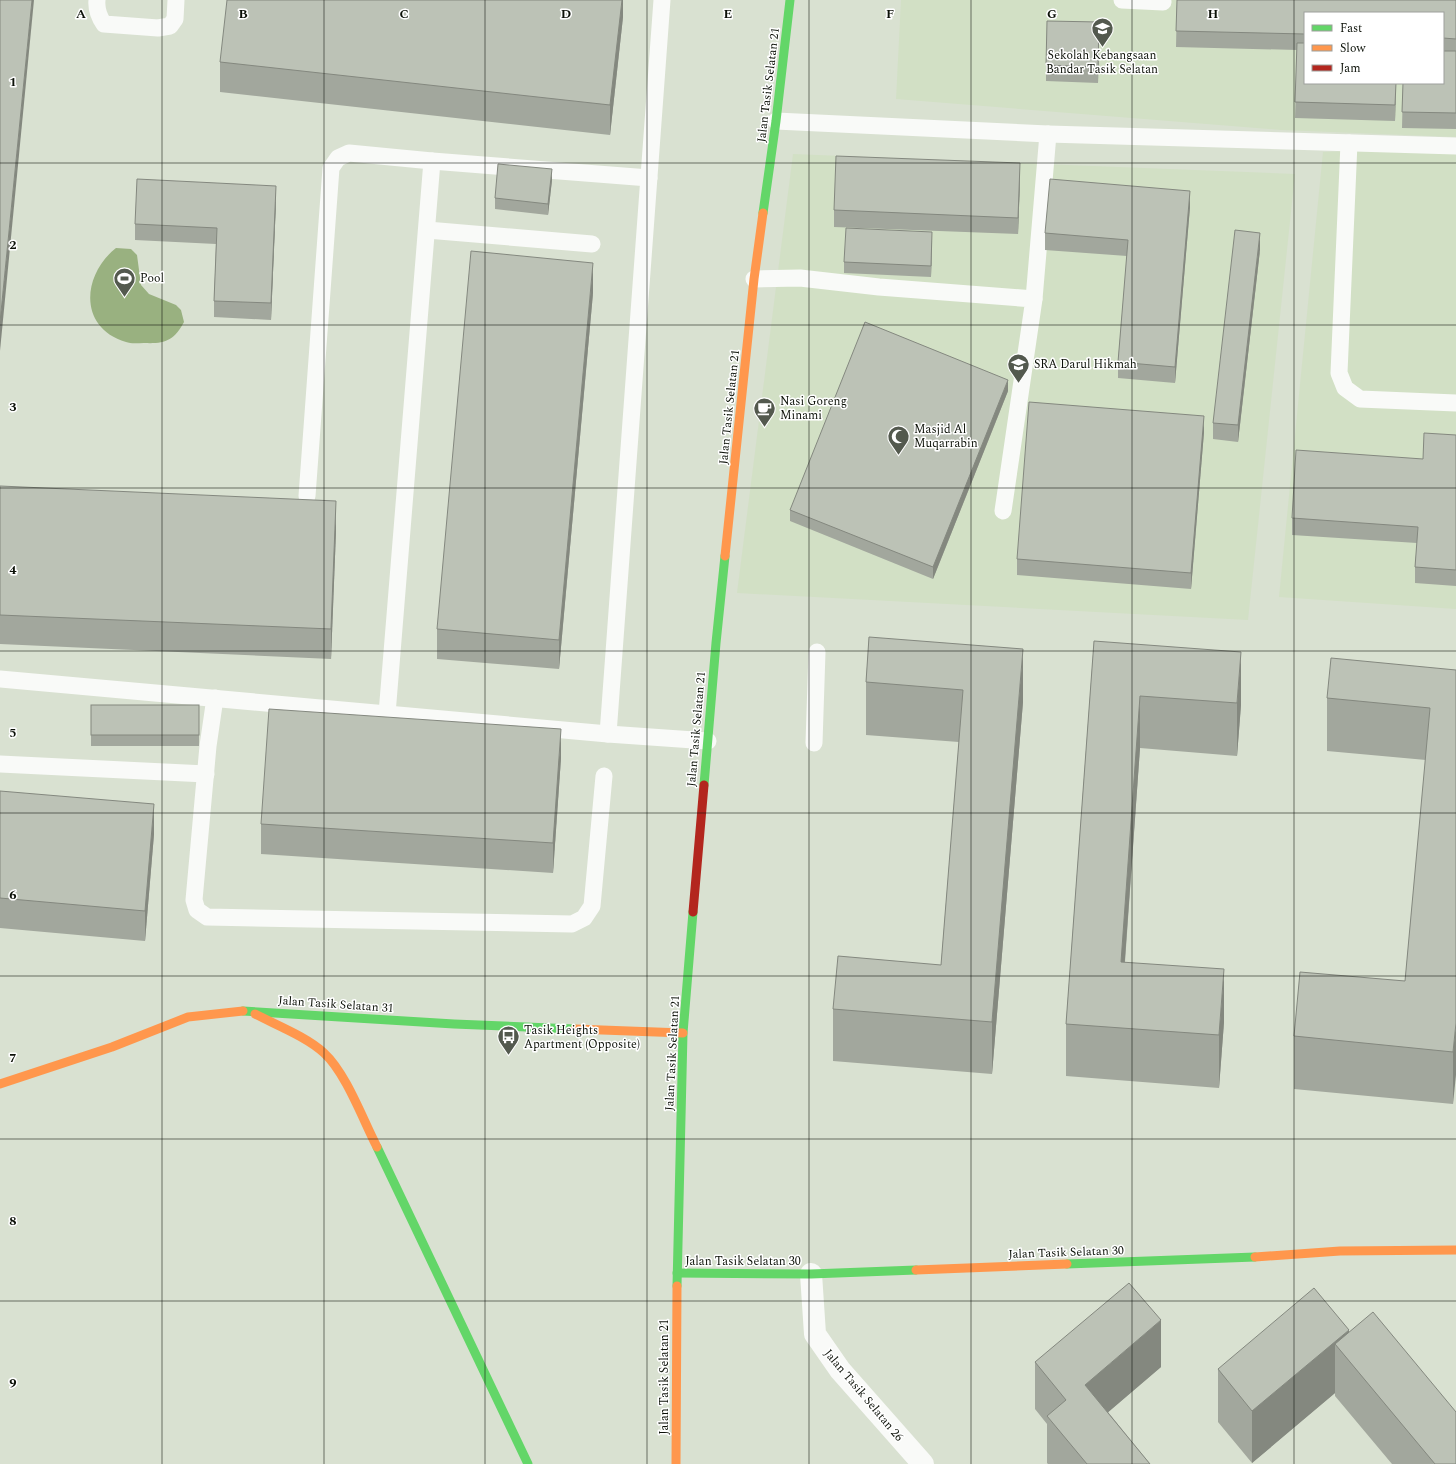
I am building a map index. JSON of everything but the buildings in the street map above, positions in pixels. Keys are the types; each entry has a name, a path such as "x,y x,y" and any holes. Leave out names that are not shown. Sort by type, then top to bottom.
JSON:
{"street":[{"name":"Jalan Tasik Selatan 21","path":"676,1464 677,1273 683,1033 716,643 754,280 776,121 790,0"},
{"name":"Jalan Tasik Selatan 31","path":"0,1084 112,1047 188,1017 248,1010 454,1024 683,1033"},
{"path":"248,1010 312,1044 325,1054 342,1076 416,1227 528,1464"},
{"name":"Jalan Tasik Selatan 30","path":"677,1273 810,1274 1237,1257 1340,1251 1456,1250"},
{"name":"Jalan Tasik Selatan 26","path":"810,1274 815,1334 828,1355 840,1370 923,1464"}],"lane":[{"path":"97,0 96,7 104,24 158,28 170,26 175,19 176,0"},
{"path":"608,734 662,0"},
{"path":"1122,0 1163,2"},
{"path":"776,121 1048,134 1456,146"},
{"path":"1003,511 1034,299 1048,134"},
{"path":"1349,142 1339,373 1345,388 1360,399 1456,403"},
{"path":"307,496 331,168 338,158 349,153 649,178"},
{"path":"387,714 432,161"},
{"path":"427,230 592,244"},
{"path":"754,280 800,278 879,287 1034,299"},
{"path":"814,743 817,652"},
{"path":"0,679 608,734 708,741"},
{"path":"215,698 208,746 194,900 197,910 207,917 572,924 584,918 592,906 604,776"},
{"path":"0,764 206,774"}],"shaded area":[{"name":"Sekolah Kebangsaan Bandar Tasik Selatan","path":"901,0 1456,0 1456,137 1281,130 896,99"},
{"path":"1456,147 1456,609 1279,597 1323,152"},
{"name":"SRA Darul Hikmah","path":"793,154 1295,174 1248,620 737,593"},
{"name":"Pool","path":"116,248 131,249 137,255 141,285 149,294 176,305 181,310 184,322 176,333 168,340 157,343 128,343 110,335 99,325 93,313 90,300 92,286 96,272 105,259"}],"traffic: fast":[{"path":"763,213 776,121 790,0"},
{"path":"704,785 725,556"},
{"path":"677,1286 683,1033 693,912"},
{"path":"243,1011 454,1024 575,1029"},
{"path":"377,1147 528,1464"},
{"path":"1067,1264 1255,1257"},
{"path":"677,1273 811,1274 916,1270"}],"traffic: slow":[{"path":"725,556 754,279 763,213"},
{"path":"0,1084 112,1047 188,1017 243,1011"},
{"path":"255,1014 309,1042 324,1053 340,1072 347,1084 377,1147"},
{"path":"575,1029 683,1033"},
{"path":"1255,1257 1340,1251 1456,1250"},
{"path":"916,1270 1067,1264"},
{"path":"676,1464 677,1286"}],"traffic: jam":[{"path":"693,912 704,785"}],"place":[{"name":"Sekolah Kebangsaan Bandar Tasik Selatan","path":"1102,48"},
{"name":"Pool","path":"124,298"},
{"name":"SRA Darul Hikmah","path":"1018,384"},
{"name":"Nasi Goreng Minami","path":"764,428"},
{"name":"Masjid Al Muqarrabin","path":"899,456"},
{"name":"Tasik Heights Apartment (Opposite)","path":"509,1056"}]}
